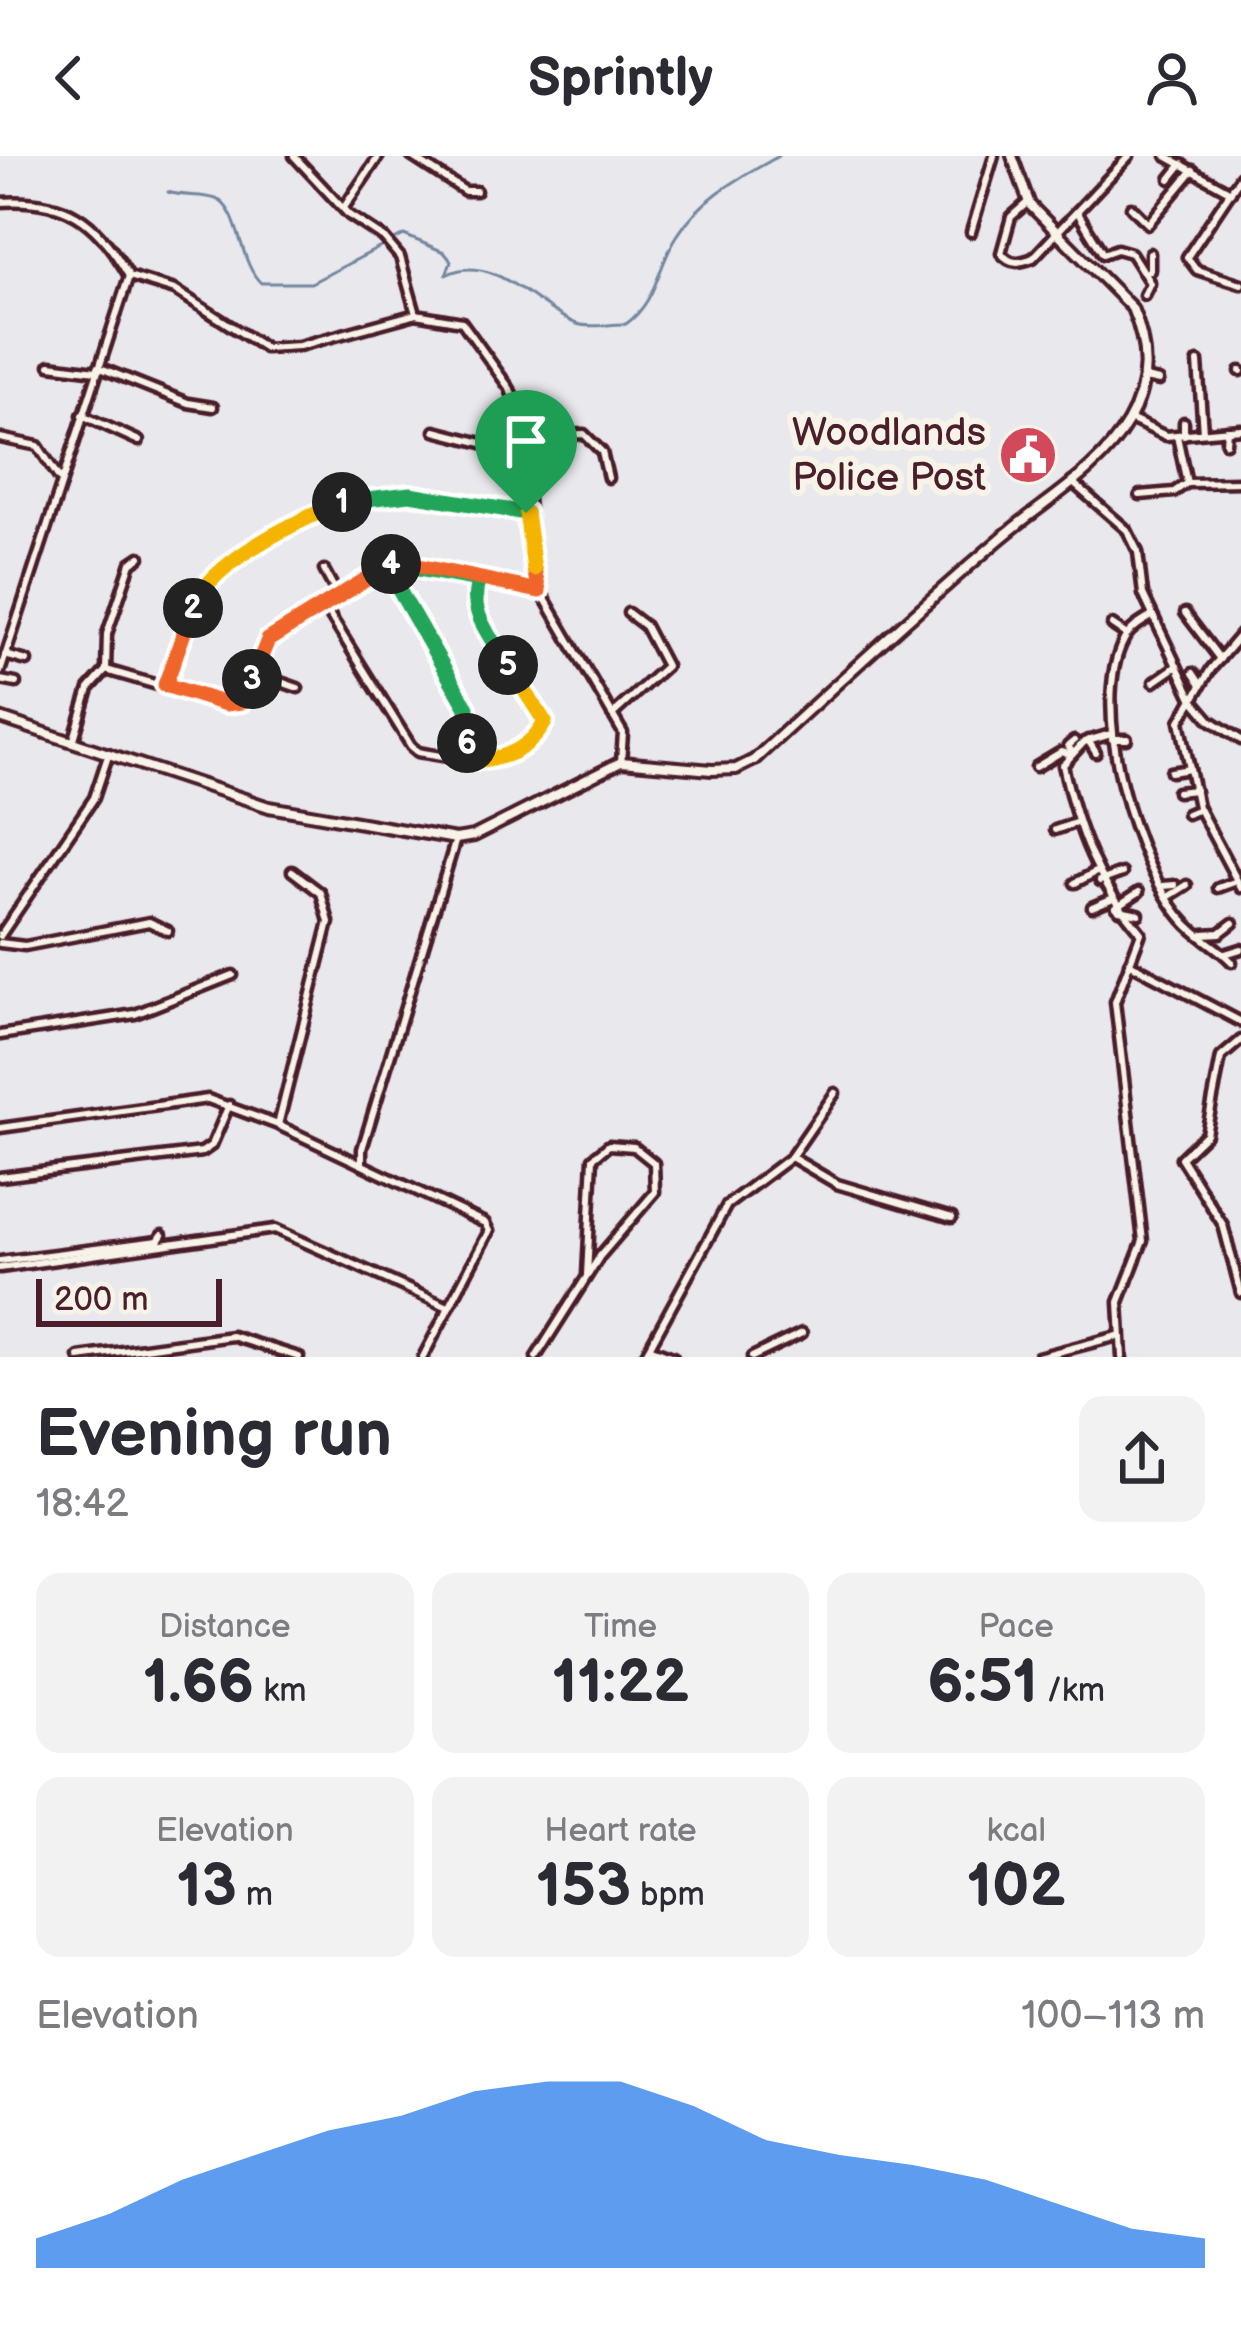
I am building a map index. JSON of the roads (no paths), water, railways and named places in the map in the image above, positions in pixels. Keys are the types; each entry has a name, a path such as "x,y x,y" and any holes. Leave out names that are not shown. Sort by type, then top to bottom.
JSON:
{"street":[{"path":"294,156 400,257 416,314"},
{"path":"345,206 379,156"},
{"path":"411,156 465,191 476,190"},
{"path":"971,232 991,159 979,156"},
{"path":"0,718 269,807 456,839 473,836 621,762 712,770 736,769 754,760 972,563 1096,465 1130,419 1145,378 1141,330 1132,308 1056,236 1028,202 1012,156"},
{"path":"1028,202 1011,217 1001,254 1006,260 1033,258 1129,156"},
{"path":"1166,156 1231,192"},
{"path":"1170,179 1182,164"},
{"path":"1132,207 1148,224 1193,170"},
{"path":"1241,176 1187,257 1197,270 1241,285"},
{"path":"0,202 44,199 104,237 129,275 175,290 266,348 298,346 416,314 462,322 510,389 523,437 526,513 539,591 623,733 621,762"},
{"path":"1078,213 1103,254 1124,249 1145,272 1150,283 1144,295"},
{"path":"1145,272 1150,270 1150,253"},
{"path":"16,683 0,676 5,655 129,275"},
{"path":"50,364 97,369 188,403 213,406"},
{"path":"1200,366 1209,442"},
{"path":"1145,378 1159,381"},
{"path":"82,416 139,441"},
{"path":"1130,419 1159,433 1180,436 1239,429 1238,418"},
{"path":"1209,432 1218,421"},
{"path":"1184,422 1180,436 1187,483"},
{"path":"1159,433 1166,424"},
{"path":"1226,443 1227,430"},
{"path":"435,431 525,454"},
{"path":"523,437 584,434 602,452 608,478"},
{"path":"0,438 38,446 59,478"},
{"path":"1200,477 1200,487"},
{"path":"1072,482 1126,530 1138,552 1152,616 1192,700 1241,740"},
{"path":"1187,483 1200,487 1241,482"},
{"path":"1140,495 1157,491 1168,497 1187,483"},
{"path":"165,685 198,593 222,570 301,520 347,500 389,493 526,513"},
{"path":"74,739 88,689 106,670 107,634 131,563 140,557"},
{"path":"106,670 226,704 242,702 268,640 393,563 539,591"},
{"path":"393,563 392,583 467,708 466,748 459,758"},
{"path":"324,570 337,594"},
{"path":"323,603 418,752 488,763 531,740 545,722 476,612 472,596 479,580"},
{"path":"613,716 666,666 645,626 628,613"},
{"path":"1185,613 1220,659"},
{"path":"1152,616 1127,635 1112,736 1122,765 1123,787 1145,854 1184,922 1228,958 1241,949"},
{"path":"1112,625 1127,635"},
{"path":"1218,887 1239,885 1199,809 1180,721 1211,669 1231,652 1241,634"},
{"path":"5,655 27,661"},
{"path":"1154,682 1177,666"},
{"path":"1211,669 1220,675"},
{"path":"255,673 298,688"},
{"path":"1193,673 1202,685"},
{"path":"1208,730 1224,724"},
{"path":"1233,733 1241,726"},
{"path":"1122,1357 1118,1336 1121,1293 1140,1260 1143,1241 1115,1017 1118,987 1141,933 1100,881 1075,823 1064,765 1082,739 1127,739"},
{"path":"1082,739 1096,753"},
{"path":"1036,767 1061,752 1071,753"},
{"path":"109,753 94,798 0,939 25,946 140,923 158,923 168,931"},
{"path":"1171,770 1189,766"},
{"path":"1123,787 1133,786"},
{"path":"1177,792 1195,790"},
{"path":"1186,814 1199,809"},
{"path":"1055,830 1075,823"},
{"path":"1211,834 1218,825"},
{"path":"362,1165 362,1149 456,839"},
{"path":"1145,854 1152,843"},
{"path":"1134,858 1156,854"},
{"path":"278,1125 329,922 321,893 292,871"},
{"path":"1075,883 1096,872"},
{"path":"1100,881 1123,873"},
{"path":"1163,886 1175,885"},
{"path":"1168,897 1187,885"},
{"path":"1092,907 1115,905 1139,892"},
{"path":"1115,905 1139,914"},
{"path":"1203,934 1220,933 1233,923"},
{"path":"1129,963 1241,1022"},
{"path":"0,1035 152,1010 233,975"},
{"path":"1241,1040 1221,1057 1206,1134 1180,1158 1223,1225 1241,1292"},
{"path":"644,1357 728,1205 791,1157 835,1093"},
{"path":"0,1128 208,1099 278,1125 489,1227 423,1357"},
{"path":"0,1177 202,1152 212,1144 229,1105"},
{"path":"536,1357 586,1275 655,1192 654,1163 634,1148 609,1145 593,1158 586,1275"},
{"path":"791,1157 837,1184 952,1218"},
{"path":"0,1265 275,1229 446,1306"},
{"path":"0,1265 158,1240 162,1235"},
{"path":"752,1357 802,1333"},
{"path":"79,1357 232,1336 299,1357"},
{"path":"1038,1357 1118,1336"},
{"path":"649,1348 673,1357"}],"waterway":[{"path":"168,192 211,197 224,204 261,283 311,283 404,235 444,252 451,261 446,275 481,270 514,284 562,317 595,326 626,324 637,315 687,222 722,190 779,156"}],"place":[{"name":"Woodlands Police Post","path":"1028,455"}]}
